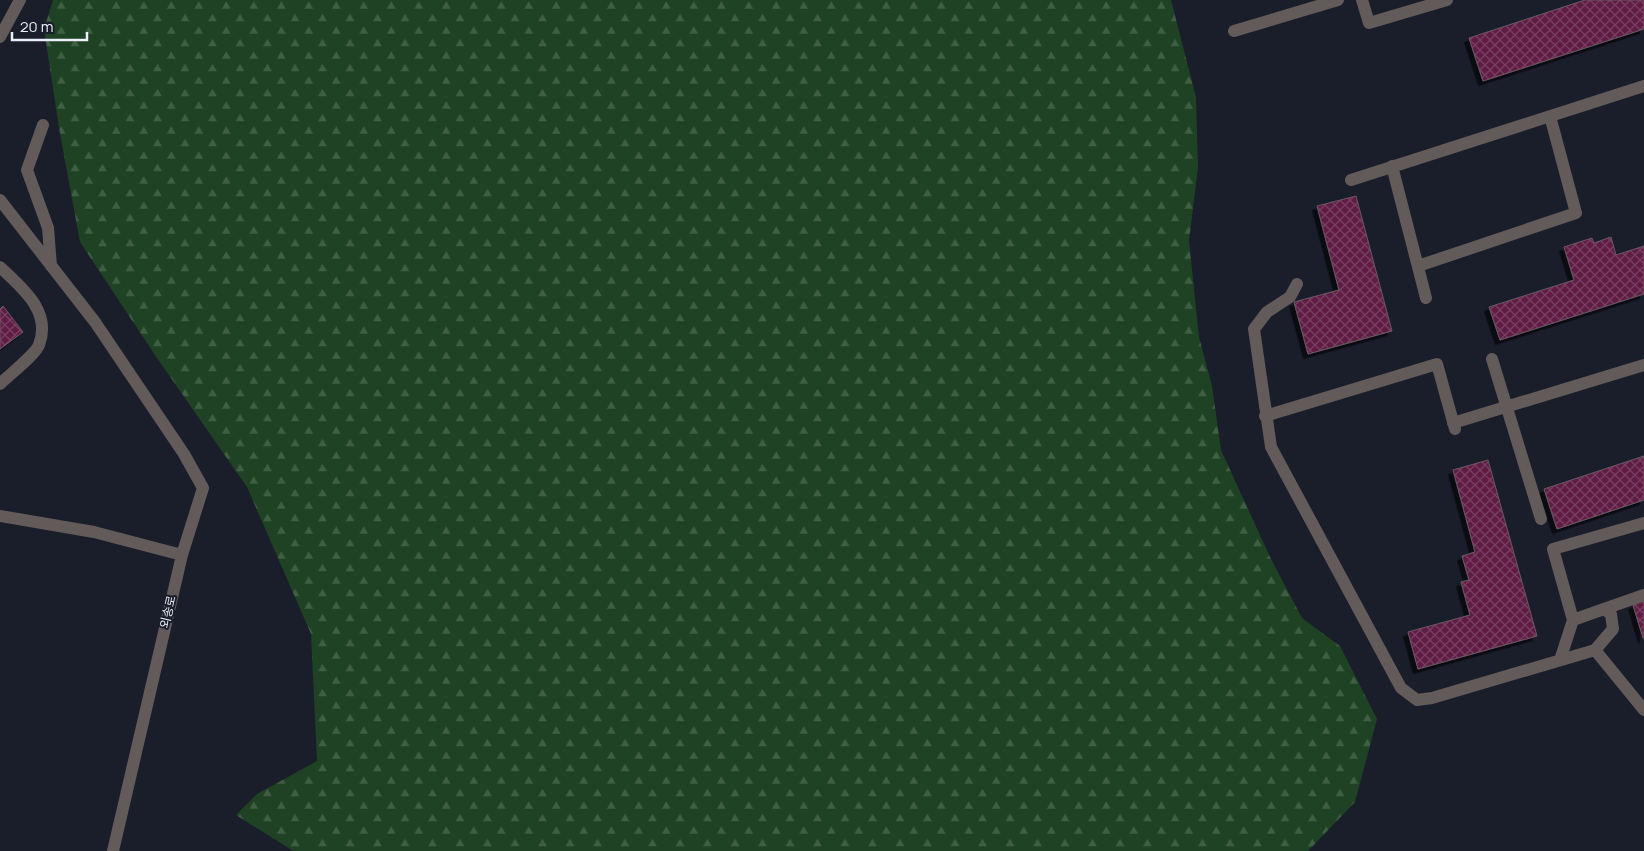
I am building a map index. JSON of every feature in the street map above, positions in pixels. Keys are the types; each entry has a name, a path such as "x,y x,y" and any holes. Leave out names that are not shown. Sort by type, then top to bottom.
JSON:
{"street":[{"path":"0,37 20,0"},
{"path":"1234,31 1338,0"},
{"path":"1362,0 1369,23 1447,0"},
{"path":"1351,180 1644,86"},
{"path":"1418,266 1576,213 1550,116"},
{"path":"43,125 27,170 48,228 51,266"},
{"path":"1392,166 1426,298"},
{"path":"0,200 51,266"},
{"name":"외송로","path":"51,266 94,322 184,454 203,488 182,555 113,851"},
{"path":"0,267 33,299 43,322 39,346 0,384"},
{"path":"1297,284 1290,298 1267,312 1254,329 1265,416 1271,447 1402,688 1417,700 1432,698 1595,650 1613,629 1611,614 1604,609"},
{"path":"1492,359 1541,520"},
{"path":"1265,416 1437,364 1454,426 1507,406 1644,365"},
{"path":"0,516 94,532 182,555"},
{"path":"1560,660 1573,620 1553,549 1644,523"},
{"path":"1573,620 1644,595"},
{"path":"1595,650 1644,710"}],"green space":[{"path":"53,0 1171,0 1196,97 1198,167 1189,241 1199,337 1212,386 1221,450 1270,557 1302,618 1340,646 1377,719 1355,802 1308,851 293,851 236,815 257,794 317,761 311,634 247,487 157,358 80,242 59,128 44,29"}],"building":[{"path":"1585,0 1644,0 1644,29 1483,81 1469,38"},
{"path":"1356,196 1392,331 1308,354 1294,302 1339,290 1317,206"},
{"path":"1611,237 1616,255 1644,246 1644,294 1500,340 1489,307 1574,280 1564,247 1592,238 1594,243"},
{"path":"3,306 23,332 0,349 0,309"},
{"path":"1644,456 1644,500 1557,529 1544,489"},
{"path":"1488,460 1537,636 1418,669 1408,632 1470,615 1461,582 1469,580 1462,556 1475,552 1453,470"},
{"path":"1644,601 1644,638 1643,638 1633,605"}]}
